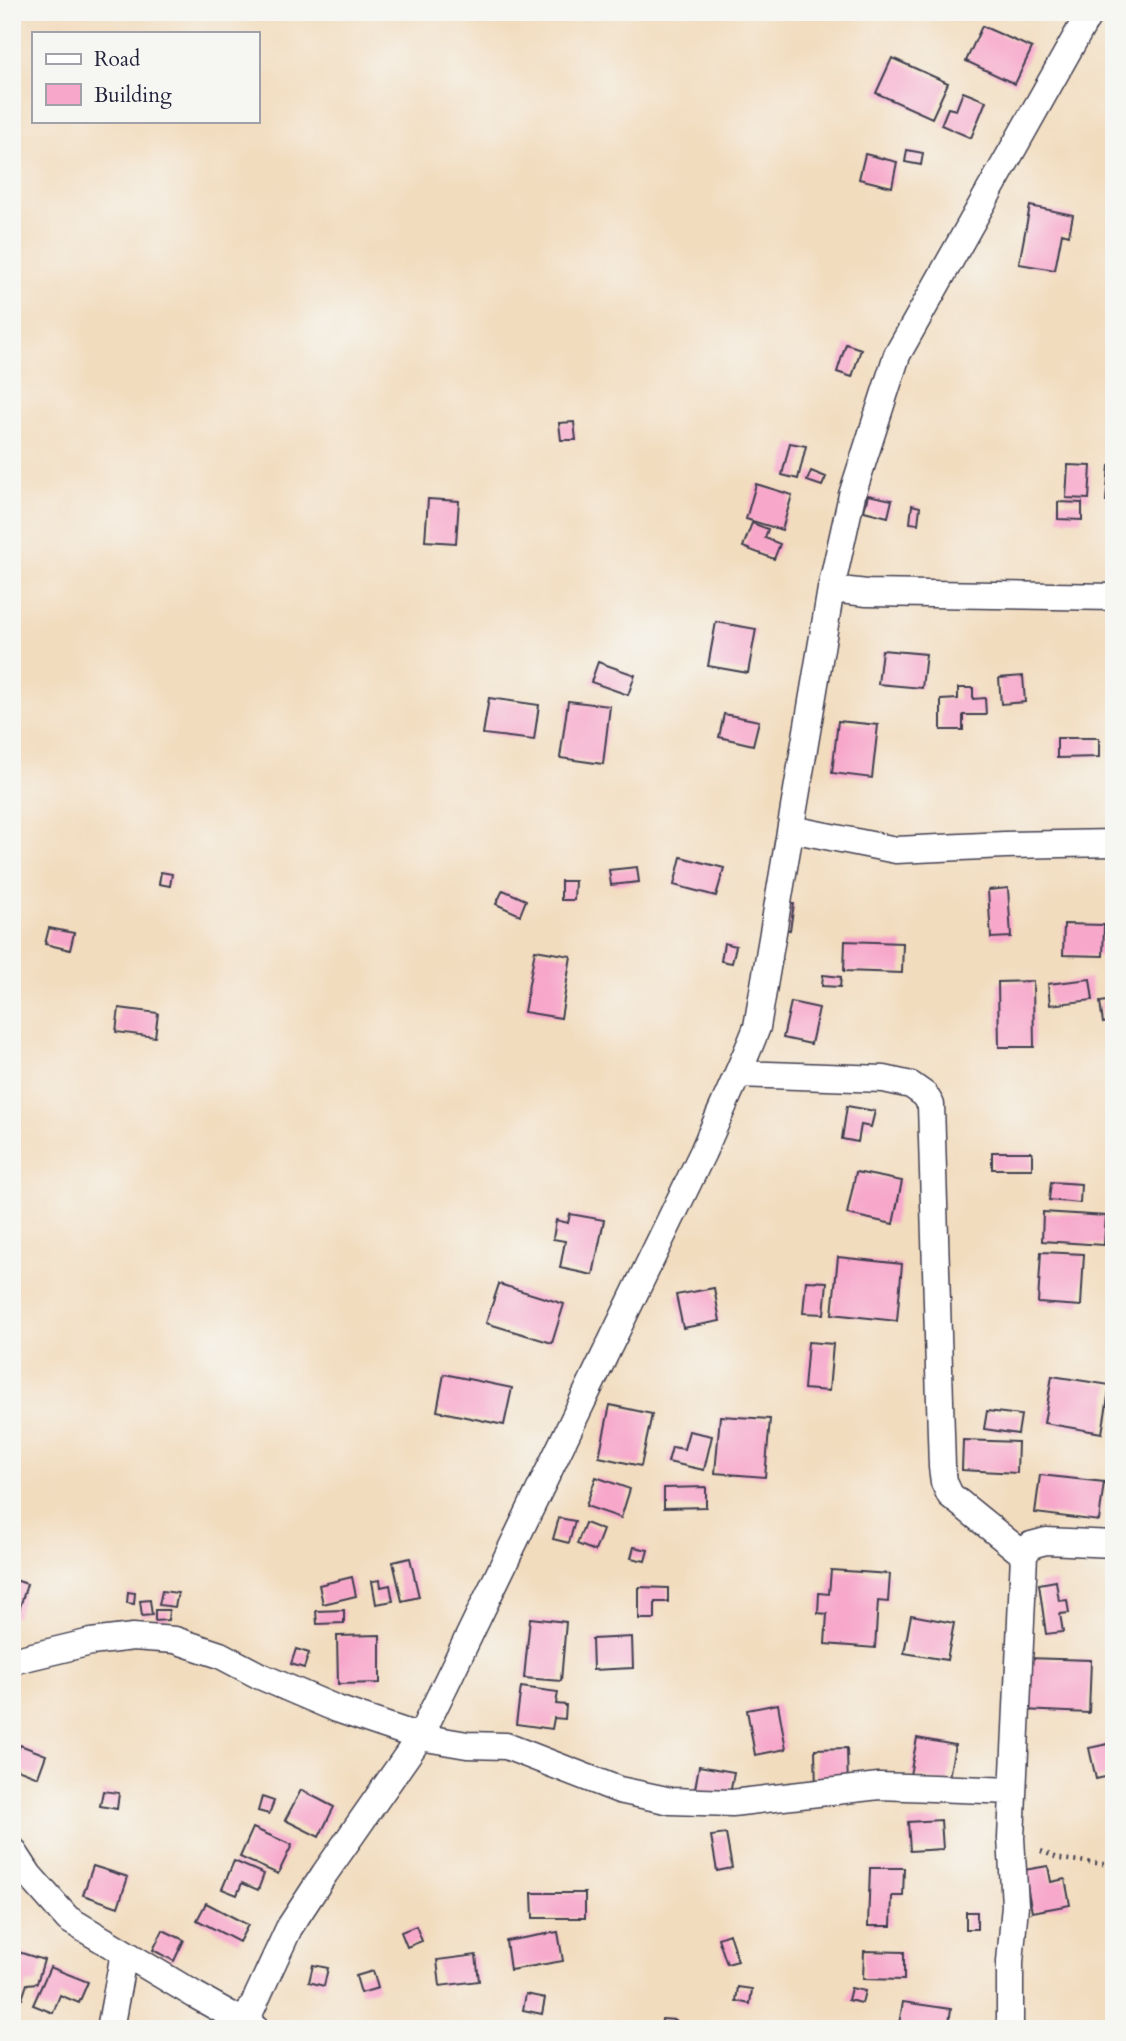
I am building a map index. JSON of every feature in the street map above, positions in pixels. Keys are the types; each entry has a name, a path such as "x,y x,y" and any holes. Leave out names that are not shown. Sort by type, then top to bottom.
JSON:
{"street":[{"path":"12,1849 29,1875 68,1919 251,2026 289,1928 420,1737 703,1152 738,1074 757,1027 831,589 852,495 897,355 1090,12"},
{"path":"831,589 867,593 1114,597"},
{"path":"791,829 896,850 1114,843"},
{"path":"738,1074 884,1079 911,1085 927,1097 930,1105 944,1482 950,1495 1024,1555"},
{"path":"1010,2029 1010,1962 1015,1905 1011,1838 1024,1555 1031,1545 1046,1541 1114,1544"},
{"path":"12,1661 91,1642 133,1637 176,1640 220,1655 260,1676 337,1709 420,1737 467,1745 506,1746 619,1790 671,1801 733,1803 879,1786 1013,1791"},
{"path":"110,2029 124,1953"}],"path":[{"path":"1011,1838 1060,1859 1114,1865"}],"building":[{"path":"982,26 1032,48 1015,84 966,61"},
{"path":"892,58 948,83 932,118 876,93"},
{"path":"963,92 986,101 971,138 941,125 948,108 956,110"},
{"path":"907,150 923,153 921,165 905,162"},
{"path":"865,154 897,162 892,187 859,179"},
{"path":"1030,206 1073,215 1069,235 1062,233 1055,270 1019,264"},
{"path":"846,344 861,349 852,377 837,372"},
{"path":"574,422 576,440 561,440 559,423"},
{"path":"790,443 806,446 798,479 782,475"},
{"path":"1068,465 1091,466 1089,499 1066,498"},
{"path":"1109,466 1114,467 1114,501 1106,501"},
{"path":"811,471 826,477 822,486 807,481"},
{"path":"756,484 792,495 782,530 746,519"},
{"path":"868,495 892,500 888,517 864,511"},
{"path":"428,499 459,501 456,543 425,541"},
{"path":"1058,502 1082,503 1082,520 1058,519"},
{"path":"912,505 920,507 918,524 910,523"},
{"path":"752,523 768,529 765,538 780,544 774,559 743,547"},
{"path":"716,622 756,629 748,673 708,666"},
{"path":"882,650 926,654 922,688 878,684"},
{"path":"598,662 635,675 628,695 591,682"},
{"path":"1023,676 1025,702 1001,704 999,678"},
{"path":"958,688 973,688 973,699 985,698 986,715 963,715 963,730 941,730 941,700 958,699"},
{"path":"489,698 539,705 534,740 483,734"},
{"path":"568,701 610,706 603,764 560,758"},
{"path":"724,714 759,721 753,745 719,737"},
{"path":"838,721 878,725 872,778 832,773"},
{"path":"1057,738 1099,738 1099,757 1057,758"},
{"path":"681,857 724,868 716,896 674,885"},
{"path":"637,867 639,882 611,885 609,870"},
{"path":"161,872 172,874 170,886 159,884"},
{"path":"561,881 575,881 574,900 561,900"},
{"path":"1008,888 1011,937 991,938 988,890"},
{"path":"503,890 526,900 520,915 496,904"},
{"path":"781,902 794,904 790,930 777,928"},
{"path":"1064,924 1104,925 1103,956 1063,955"},
{"path":"49,928 74,933 70,950 45,944"},
{"path":"845,941 903,943 902,973 844,971"},
{"path":"724,943 736,946 732,963 721,961"},
{"path":"535,950 571,956 561,1018 524,1012"},
{"path":"823,975 841,977 840,987 822,986"},
{"path":"1090,979 1093,1000 1050,1005 1048,984"},
{"path":"1033,981 1034,1047 999,1047 998,982"},
{"path":"1114,1000 1114,1021 1103,1023 1100,1002"},
{"path":"791,1002 819,1008 811,1044 783,1038"},
{"path":"119,1008 158,1013 155,1037 116,1032"},
{"path":"847,1106 875,1111 871,1127 861,1125 858,1142 842,1139"},
{"path":"992,1152 1032,1152 1032,1169 992,1169"},
{"path":"856,1172 902,1181 893,1224 847,1214"},
{"path":"1051,1182 1081,1184 1080,1203 1049,1200"},
{"path":"1043,1212 1106,1216 1104,1245 1042,1241"},
{"path":"570,1214 604,1220 593,1275 560,1268 565,1241 553,1239 556,1220 568,1223"},
{"path":"1041,1252 1084,1254 1081,1306 1038,1303"},
{"path":"838,1257 902,1264 897,1321 832,1314"},
{"path":"806,1281 827,1282 824,1314 803,1313"},
{"path":"499,1284 564,1304 552,1343 486,1323"},
{"path":"714,1288 720,1321 683,1328 676,1295"},
{"path":"808,1342 833,1344 829,1391 804,1389"},
{"path":"444,1374 512,1388 504,1425 437,1411"},
{"path":"1052,1376 1110,1385 1102,1433 1044,1423"},
{"path":"610,1405 652,1414 641,1466 599,1457"},
{"path":"987,1411 1021,1415 1018,1434 984,1429"},
{"path":"720,1416 770,1419 765,1477 715,1473"},
{"path":"689,1431 712,1436 704,1470 668,1462 672,1447 684,1449"},
{"path":"963,1440 1018,1442 1017,1473 962,1470"},
{"path":"1040,1475 1104,1482 1099,1521 1035,1513"},
{"path":"596,1477 630,1489 621,1518 586,1506"},
{"path":"706,1487 706,1507 664,1508 664,1488"},
{"path":"559,1518 575,1521 569,1543 553,1539"},
{"path":"585,1523 603,1530 595,1551 577,1544"},
{"path":"634,1547 648,1550 645,1561 631,1558"},
{"path":"410,1558 419,1597 402,1601 393,1562"},
{"path":"831,1570 890,1574 888,1602 878,1601 875,1648 825,1644 827,1614 818,1613 819,1593 829,1594"},
{"path":"352,1577 356,1596 323,1604 319,1585"},
{"path":"12,1579 27,1584 17,1617 12,1615"},
{"path":"380,1580 381,1587 390,1585 393,1601 376,1604 372,1581"},
{"path":"1056,1581 1059,1601 1067,1600 1069,1613 1060,1614 1063,1632 1046,1634 1039,1584"},
{"path":"639,1587 668,1588 668,1602 655,1602 655,1619 639,1619"},
{"path":"162,1591 178,1593 175,1607 159,1605"},
{"path":"128,1592 135,1593 134,1604 127,1603"},
{"path":"150,1600 152,1615 142,1616 140,1601"},
{"path":"155,1610 169,1610 168,1620 155,1621"},
{"path":"344,1610 344,1623 317,1624 316,1611"},
{"path":"911,1615 954,1623 947,1660 904,1653"},
{"path":"530,1618 566,1622 561,1681 524,1678"},
{"path":"380,1635 380,1683 338,1684 337,1636"},
{"path":"632,1637 633,1668 593,1670 592,1639"},
{"path":"296,1649 309,1653 304,1668 291,1664"},
{"path":"1026,1658 1091,1660 1089,1713 1023,1710"},
{"path":"521,1687 558,1692 556,1704 566,1705 565,1719 554,1718 552,1729 516,1724"},
{"path":"778,1704 786,1749 755,1755 747,1710"},
{"path":"917,1738 955,1745 948,1783 910,1775"},
{"path":"1108,1744 1114,1775 1096,1779 1089,1748"},
{"path":"20,1745 46,1755 38,1777 12,1767"},
{"path":"847,1748 848,1791 816,1792 815,1749"},
{"path":"699,1766 734,1772 729,1800 694,1795"},
{"path":"301,1790 334,1807 319,1837 285,1820"},
{"path":"103,1791 119,1793 117,1809 100,1806"},
{"path":"262,1797 274,1801 269,1814 258,1811"},
{"path":"941,1820 943,1849 910,1851 908,1822"},
{"path":"253,1828 292,1845 278,1874 240,1857"},
{"path":"726,1834 732,1868 717,1871 711,1836"},
{"path":"234,1861 264,1874 258,1890 242,1883 237,1895 222,1889"},
{"path":"93,1866 128,1877 118,1907 83,1895"},
{"path":"1048,1866 1051,1882 1065,1879 1070,1905 1032,1912 1024,1870"},
{"path":"870,1868 904,1868 903,1896 892,1896 891,1926 868,1926"},
{"path":"532,1893 585,1893 585,1918 533,1918"},
{"path":"206,1903 248,1925 239,1942 197,1920"},
{"path":"966,1912 977,1912 977,1929 966,1929"},
{"path":"416,1926 422,1941 407,1947 401,1932"},
{"path":"163,1930 184,1940 174,1961 153,1950"},
{"path":"558,1932 563,1961 510,1970 506,1941"},
{"path":"729,1934 738,1961 727,1964 718,1938"},
{"path":"12,1950 44,1960 37,1983 27,1984 22,1999 12,1996"},
{"path":"864,1951 904,1952 904,1980 863,1979"},
{"path":"476,1955 479,1981 440,1986 437,1960"},
{"path":"313,1965 328,1968 324,1986 309,1982"},
{"path":"50,1967 88,1982 79,2003 60,1995 53,2013 33,2005"},
{"path":"373,1971 378,1988 361,1993 356,1976"},
{"path":"738,1987 752,1989 750,2004 736,2001"},
{"path":"851,1988 865,1991 862,2003 848,2000"},
{"path":"526,1994 545,1998 542,2014 523,2010"},
{"path":"903,2002 951,2009 948,2029 898,2029"},
{"path":"662,2019 676,2020 676,2029 661,2029"}]}
